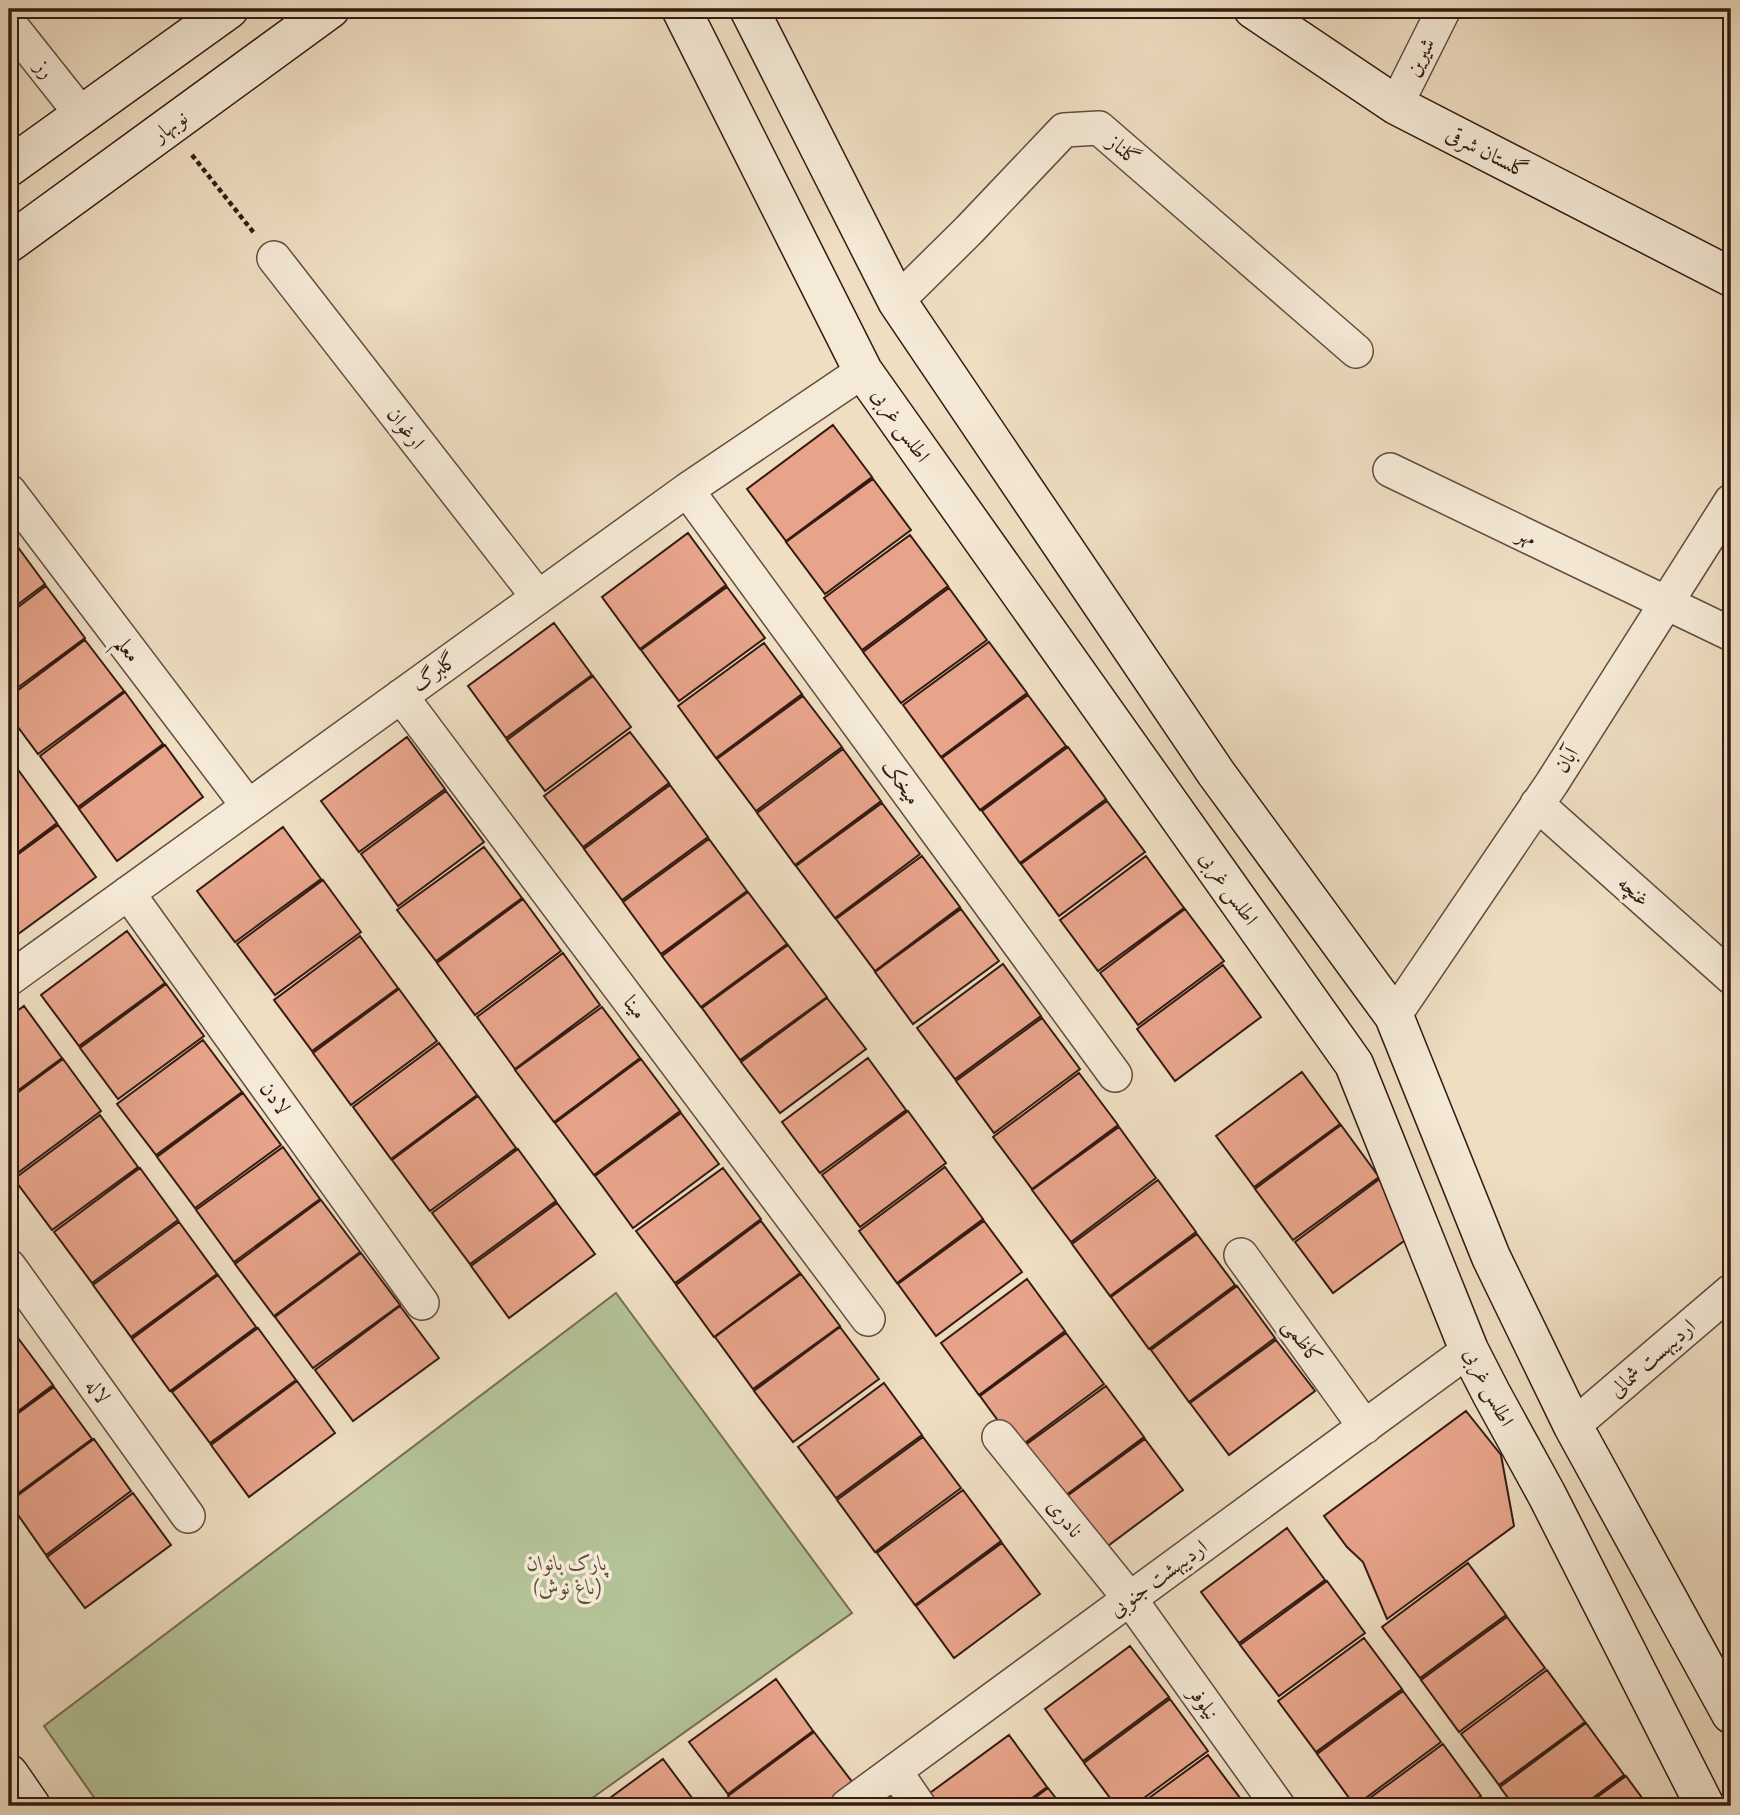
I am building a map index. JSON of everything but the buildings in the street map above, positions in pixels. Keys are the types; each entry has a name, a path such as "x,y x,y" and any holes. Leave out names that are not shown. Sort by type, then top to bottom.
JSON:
{"street":[{"path":"9,167 229,9"},
{"name":"نوبهار","path":"9,243 330,9"},
{"name":"اطلس غربی","path":"681,9 863,371 1354,1064 1469,1350 1547,1495 1705,1806"},
{"path":"749,9 897,301 1216,773 1394,1016 1492,1257 1573,1426 1731,1714"},
{"name":"گلستان شرقی","path":"1253,9 1396,105 1729,272"},
{"name":"شیرین","path":"1396,105 1444,9"},
{"name":"رز","path":"9,23 82,115"},
{"name":"گلناز","path":"897,301 1064,130 1099,128 1356,351"},
{"name":"ارغوان","path":"274,258 538,597"},
{"name":"گلبرگ","path":"9,979 687,489 863,371"},
{"name":"مهر","path":"1390,470 1731,634"},
{"name":"میخک","path":"687,489 1115,1075"},
{"name":"معلم","path":"9,491 248,806"},
{"name":"آبان","path":"1394,1016 1537,804 1731,500"},
{"name":"مینا","path":"401,696 868,1319"},
{"name":"غنچه","path":"1537,804 1731,977"},
{"name":"لادن","path":"128,893 422,1303"},
{"name":"کاظمی","path":"1241,1255 1365,1427"},
{"name":"لاله","path":"9,1266 188,1516"},
{"name":"اردیبهست شمالی","path":"1573,1426 1731,1291"},
{"name":"اردیبهشت جنوبی","path":"847,1806 1469,1350"},
{"name":"نادری","path":"999,1437 1130,1599"},
{"name":"نیلوفر","path":"1130,1599 1278,1806"},
{"path":"895,1771 919,1806"},
{"path":"9,1774 32,1806"}],"path":[{"path":"169,127 274,258"}],"green space":[{"name":"پارک بانوان (باغ نوش)","path":"616,1293 852,1613 581,1806 100,1806 44,1726"}]}
